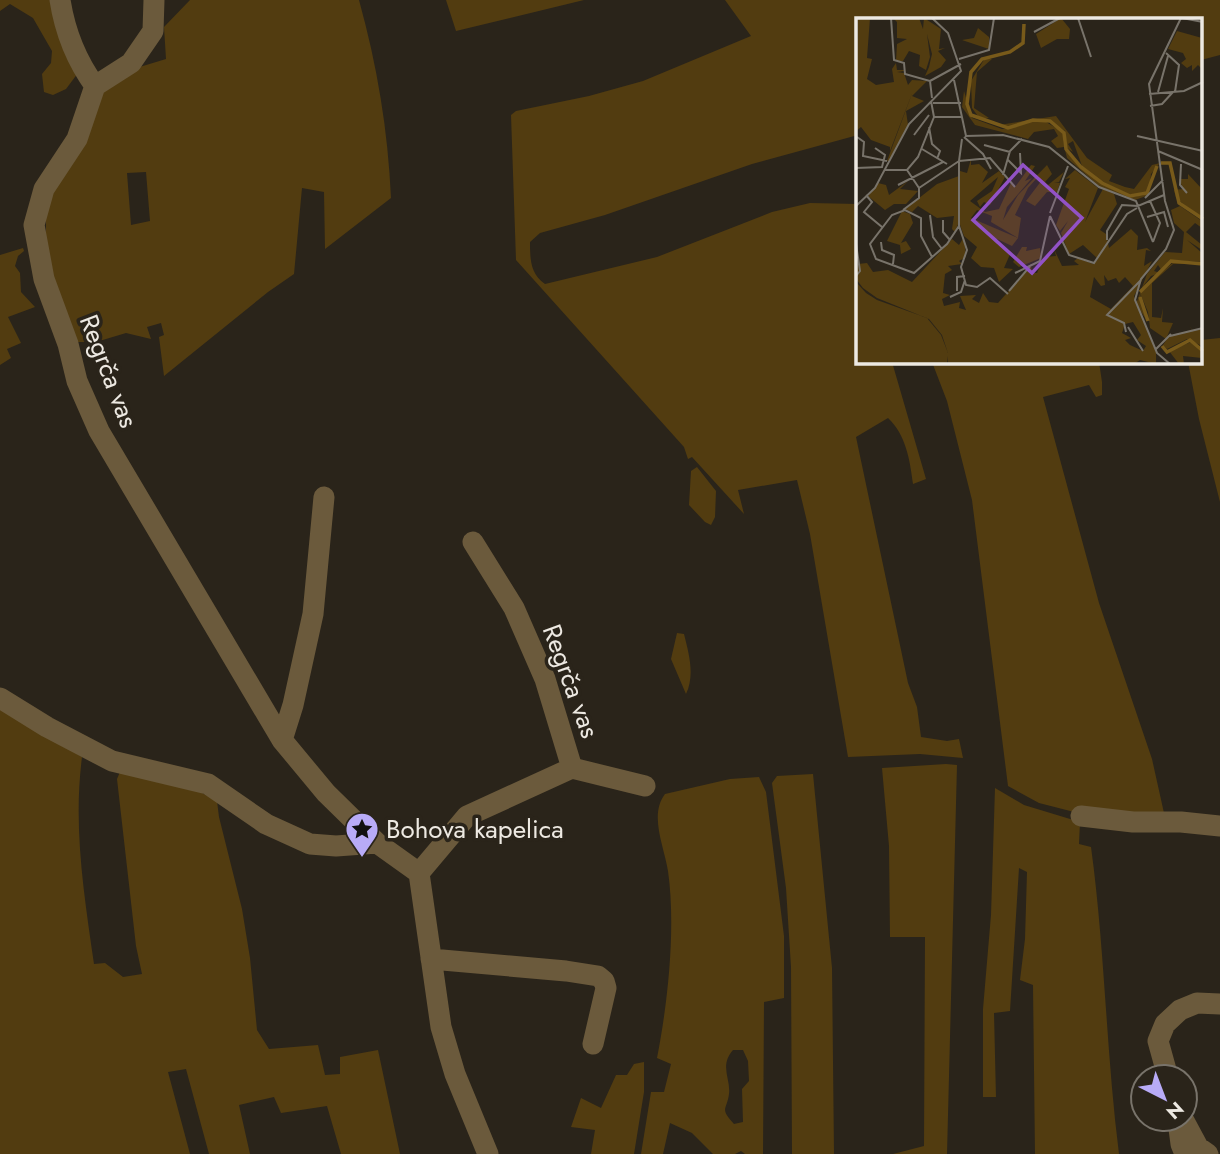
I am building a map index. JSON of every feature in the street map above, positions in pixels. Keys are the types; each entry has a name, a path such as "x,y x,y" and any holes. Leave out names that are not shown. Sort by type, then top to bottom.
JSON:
{"street":[{"path":"60,0 65,27 83,70 95,86 131,62 153,31 154,0"},
{"name":"Regrča vas","path":"95,86 77,139 44,188 34,225 44,279 68,344 77,381 99,431 282,740 326,793 377,843 419,873 467,816 572,768 645,786"},
{"path":"282,740 293,705 313,614 324,497"},
{"name":"Regrča vas","path":"473,542 514,608 540,667 572,768"},
{"path":"0,698 47,727 112,761 208,785 266,824 310,844 336,846 377,843"},
{"path":"1081,816 1133,822 1181,822 1220,826"},
{"path":"419,873 441,1027 455,1074 488,1154"},
{"path":"431,959 598,976 604,981 606,988 593,1044"},
{"path":"1164,1063 1158,1041 1165,1024 1180,1010 1197,1003 1220,1004"},
{"path":"1181,1133 1185,1154"},
{"path":"1190,1133 1198,1147 1208,1154"}],"shaded area":[{"path":"0,0 54,0 78,73 66,89 53,95 44,92 42,74 51,63 52,51 33,18 10,4 0,11"},
{"path":"190,0 359,0 381,98 391,198 325,249 324,192 302,188 294,274 164,376 159,337 164,335 161,323 147,327 151,339 126,333 96,342 74,342 54,278 46,240 46,208 99,89 133,69 166,59 164,27","holes":["146,172 150,221 131,225 127,173"]},
{"path":"446,0 584,0 456,31"},
{"path":"725,0 1220,0 1220,55 1202,60 1202,18 856,18 856,136 752,164 605,215 540,233 530,242 534,271 545,284 657,257 772,212 810,203 856,204 856,364 893,364 926,479 913,484 903,440 888,418 856,437 908,683 917,707 921,737 947,741 959,739 963,758 920,754 848,757 810,534 797,480 738,490 744,514 692,457 688,459 684,447 516,260 511,115 516,111 589,96 643,81 751,36"},
{"path":"23,248 24,251 18,256 15,266 20,273 21,292 35,307 8,317 21,343 7,349 11,358 0,365 0,255"},
{"path":"1220,338 1220,502 1188,364 1202,364 1202,340"},
{"path":"933,364 1099,364 1102,395 1096,397 1089,385 1043,397 1099,603 1152,759 1166,822 1082,814 1039,803 1008,786 972,500 947,401"},
{"path":"697,467 716,491 715,517 711,525 689,505 691,471"},
{"path":"677,633 684,634 689,657 691,672 686,694 671,659"},
{"path":"0,705 82,757 79,835 94,964 105,963 123,977 142,974 136,946 117,779 120,772 189,786 217,801 242,909 257,1030 269,1049 318,1045 325,1075 340,1074 340,1057 378,1050 400,1154 341,1154 327,1106 281,1113 274,1097 239,1105 250,1154 209,1154 186,1069 168,1072 190,1154 0,1154"},
{"path":"957,765 947,1154 893,1154 924,1146 925,937 890,937 889,846 882,768"},
{"path":"813,774 832,968 834,1154 792,1154 791,967 786,888 772,783 777,776"},
{"path":"759,777 766,792 784,936 784,998 764,1002 763,1154 745,1154 741,1151 735,1154 713,1154 692,1133 670,1123 663,1154 641,1154 651,1092 664,1092 671,1064 657,1058 671,940 668,871 658,821 660,802 665,794 730,779","holes":["733,1050 743,1050 748,1061 749,1081 742,1089 743,1122 734,1124 725,1112 729,1094 727,1062"]},
{"path":"995,788 1024,805 1080,822 1079,844 1091,847 1119,1154 1035,1154 1033,985 1020,980 1025,939 1027,872 1019,868 1010,1011 994,1013 996,1097 983,1097 983,1009 991,915"},
{"path":"644,1062 644,1092 634,1154 591,1154 595,1130 571,1127 581,1098 601,1108 616,1075 627,1075 634,1064"}],"place":[{"name":"Bohova kapelica","path":"362,859"}]}
